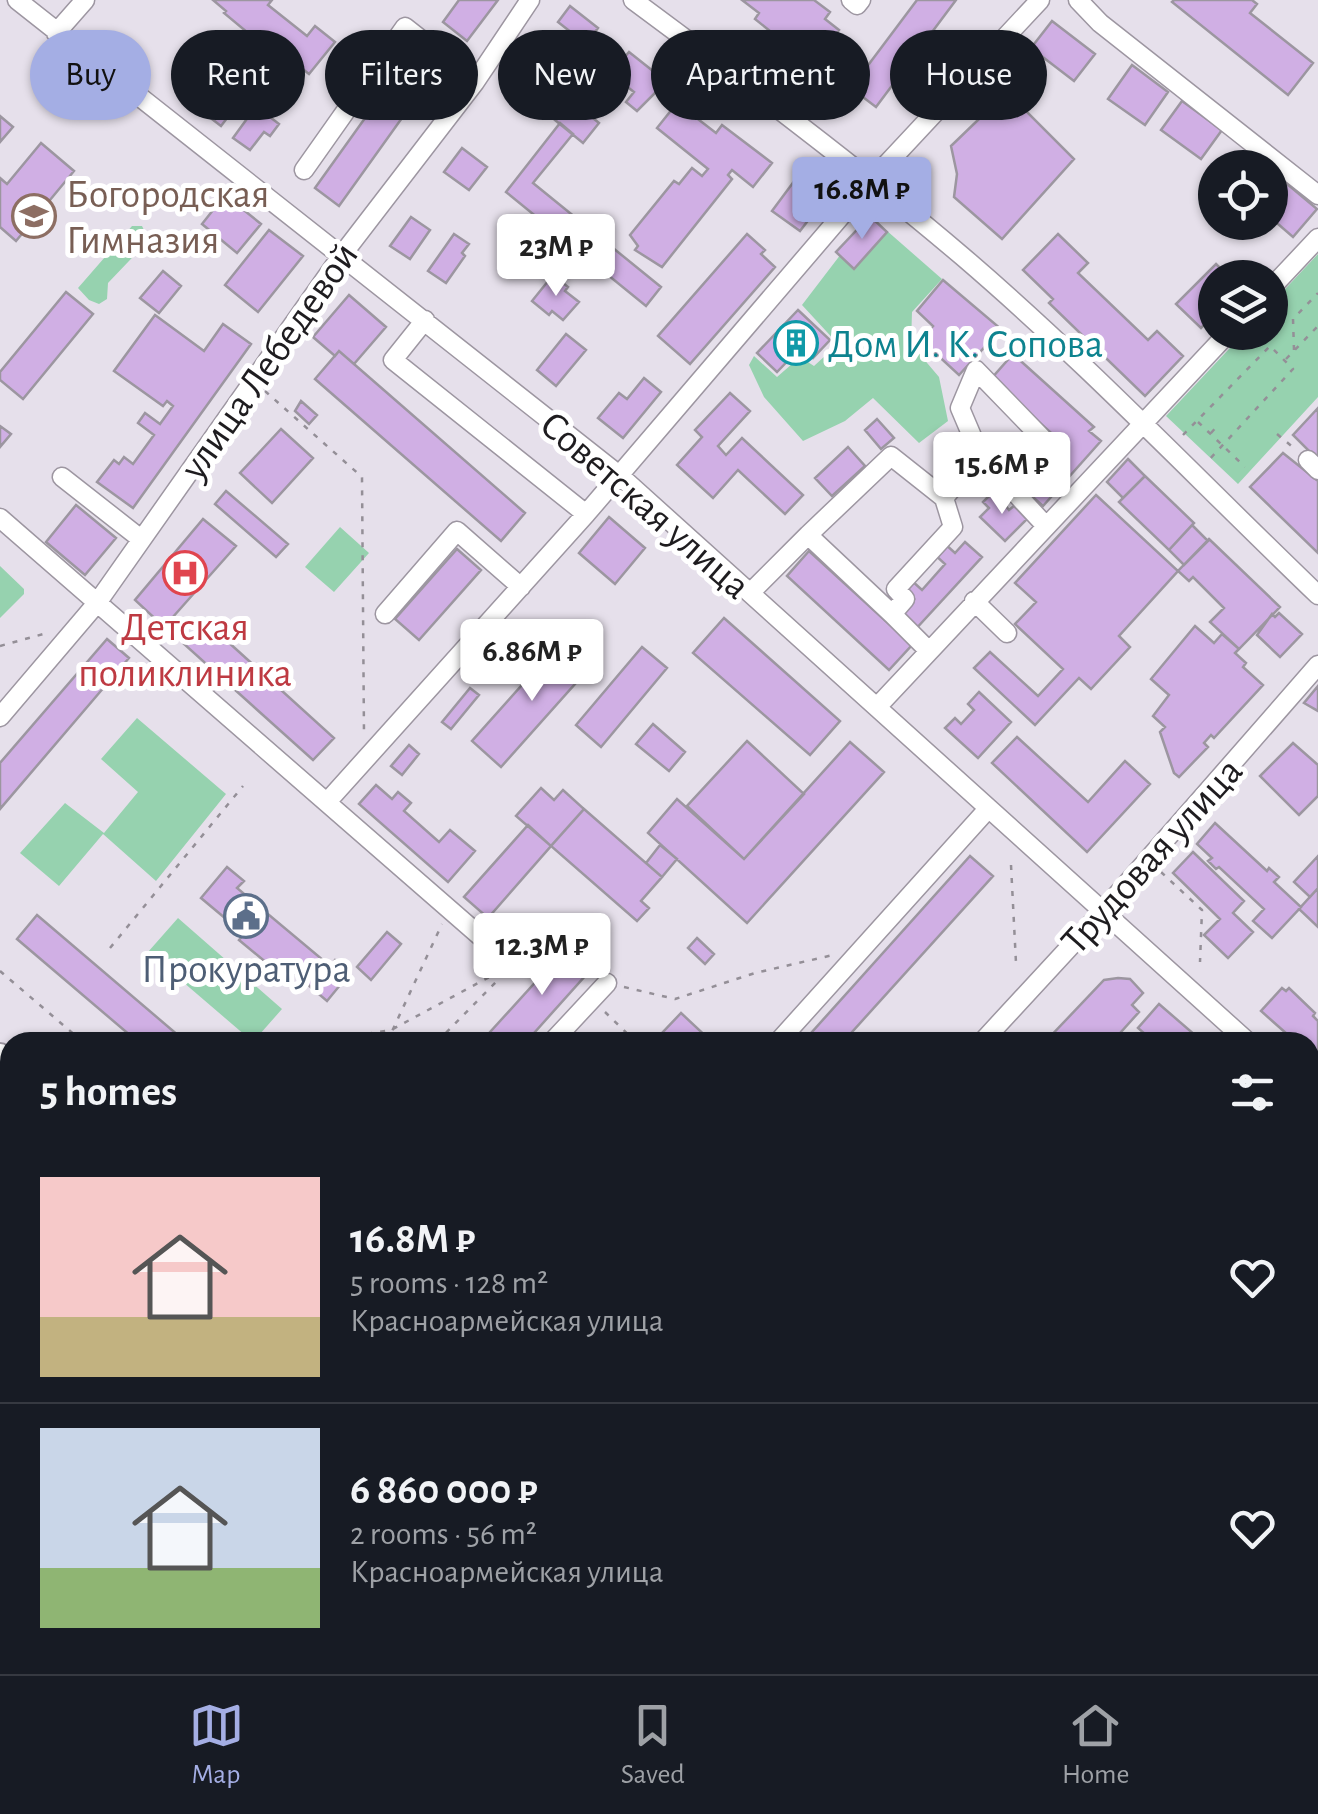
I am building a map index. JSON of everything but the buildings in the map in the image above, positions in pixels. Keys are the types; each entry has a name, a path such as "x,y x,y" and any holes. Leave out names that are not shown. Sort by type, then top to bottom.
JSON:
{"street":[{"name":"Советская улица","path":"16,0 54,30"},
{"path":"58,30 85,0"},
{"name":"улица Лебедевой","path":"478,78 530,0"},
{"path":"634,0 872,181 1022,309 1318,595"},
{"path":"851,0 858,5 861,0"},
{"path":"327,802 586,514 872,181 1040,0"},
{"path":"1078,0 1100,23 1318,195"},
{"name":"Советская улица","path":"151,106 619,475 1237,1032"},
{"path":"304,170 339,120"},
{"name":"улица Лебедевой","path":"0,716 96,603 342,255 446,120"},
{"path":"1288,270 1318,238"},
{"path":"425,320 393,360 586,514"},
{"path":"877,708 1212,350"},
{"path":"1006,482 1042,438 976,370 960,408 980,455 1045,525"},
{"path":"944,498 980,455"},
{"path":"750,593 891,456 944,498 953,527 896,589 905,599 892,614"},
{"path":"62,477 142,538"},
{"path":"0,518 480,936"},
{"path":"385,614 457,530 521,586"},
{"path":"808,535 929,650"},
{"path":"974,601 1008,632"},
{"name":"Трудовая улица","path":"991,1032 1103,911 1318,665"},
{"path":"787,1032 987,810"},
{"path":"561,1032 606,984"}],"path":[{"path":"1294,350 1294,319 1318,293"},
{"path":"1285,360 1318,326"},
{"path":"1182,436 1270,346 1285,360 1294,369 1208,462"},
{"path":"253,380 362,477 364,746"},
{"path":"1196,421 1245,467"},
{"path":"1210,434 1219,424"},
{"path":"1277,434 1313,465"},
{"path":"0,646 47,634"},
{"path":"110,948 242,786"},
{"path":"1011,865 1016,963"},
{"path":"1156,868 1202,910 1200,962"},
{"path":"392,1030 450,910"},
{"path":"480,936 544,933 585,938 606,984 675,1000 755,973 864,948"},
{"path":"447,1032 544,933"},
{"path":"480,936 512,965"},
{"path":"379,1032 392,1030 512,965"},
{"path":"0,971 71,1032"},
{"path":"592,999 626,1032"}],"green space":[{"path":"870,216 942,279 912,312 911,344 939,377 948,421 919,443 873,398 845,421 803,441 764,397 749,365 754,356 777,377 800,357 814,366 838,344 802,305"},
{"path":"132,226 142,226 149,240 108,283 107,299 99,304 89,300 78,288"},
{"path":"1318,254 1318,397 1238,484 1166,416 1228,350 1288,350 1288,286"},
{"path":"340,527 369,553 334,592 305,567"},
{"path":"0,566 24,589 24,594 0,618"},
{"path":"137,718 226,794 156,881 103,834 59,886 20,853 65,803 104,833 138,792 101,759"},
{"path":"178,918 282,1009 262,1032 241,1032 148,952"}],"place":[{"name":"Богородская Гимназия","path":"34,216"},
{"name":"Дом И. К. Сопова","path":"796,343"},
{"name":"Детская поликлиника","path":"185,573"},
{"name":"Прокуратура","path":"246,916"}]}
